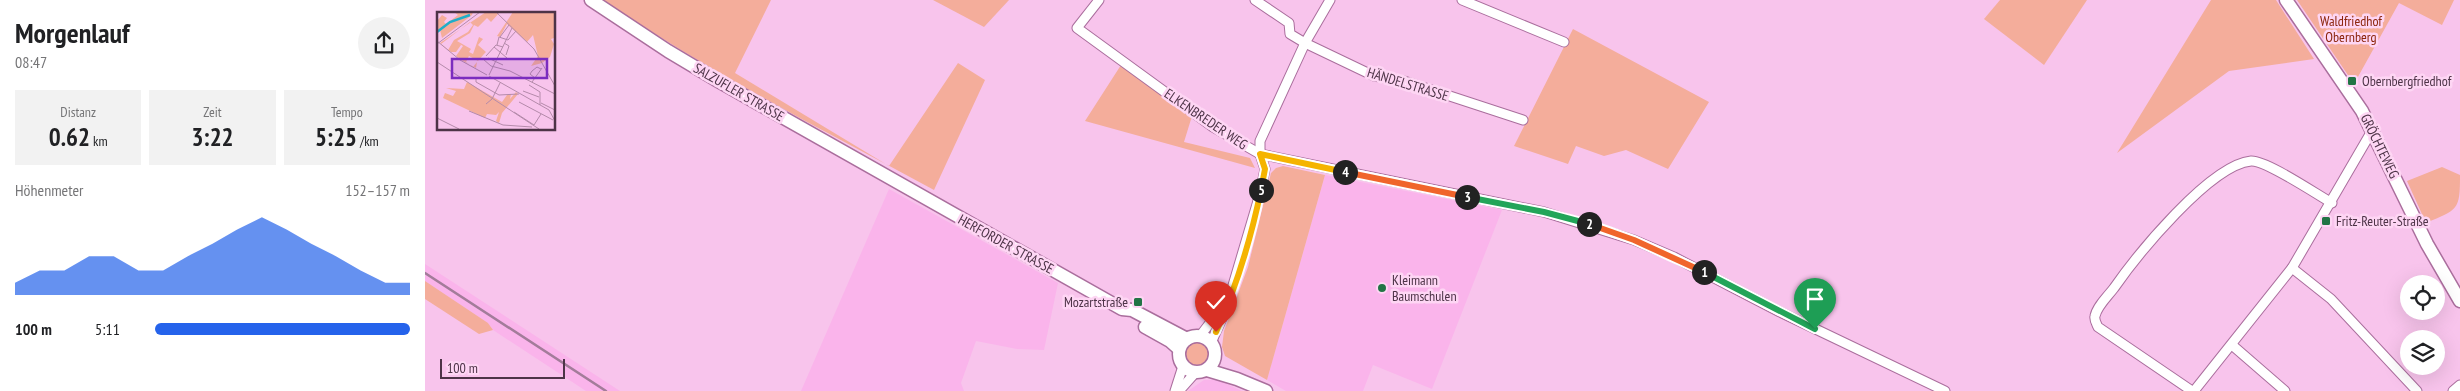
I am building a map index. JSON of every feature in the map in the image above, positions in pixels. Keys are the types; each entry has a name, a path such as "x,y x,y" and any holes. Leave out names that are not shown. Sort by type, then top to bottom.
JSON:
{"main road":[{"name":"SALZUFLER STRASSE","path":"591,0 668,51 890,178"},
{"name":"GRÖCHTEWEG","path":"2286,0 2363,111 2427,244 2460,301"},
{"name":"HERFORDER STRASSE","path":"890,178 1122,309 1132,310 1194,338"},
{"name":"HERFORDER STRASSE","path":"1122,309 1127,317 1170,341 1179,349"},
{"path":"1194,338 1211,343 1215,358 1267,391 1237,378 1183,366 1180,361 1179,349 1194,338"},
{"path":"1201,371 1215,358"}],"street":[{"name":"ELKENBREDER WEG","path":"1099,0 1077,28 1213,127 1260,154 1544,212 1634,240 1674,257 1797,320 1945,391"},
{"name":"HÄNDELSTRASSE","path":"1255,0 1289,23 1290,34 1374,76 1404,82 1523,120"},
{"path":"1211,343 1241,263 1260,194 1265,169 1260,154 1260,141 1305,43 1330,0"},
{"path":"1462,0 1564,42"},
{"path":"2332,203 2272,168 2258,162 2250,161 2225,174 2185,204 2134,259 2097,310 2095,321 2098,327 2193,391 2232,346 2292,268 2332,203 2373,129"},
{"path":"2292,268 2331,298 2417,391"},
{"path":"1194,338 1228,300"},
{"path":"2232,346 2285,391"},
{"path":"1175,391 1183,366"},
{"path":"1179,391 1201,371"},
{"path":"2453,391 2460,385"}],"shaded area":[{"name":"Kleimann Baumschulen","path":"1325,175 1502,210 1432,389 1373,365 1363,391 1286,391 1267,380"},
{"path":"889,189 1058,283 1044,350 1017,349 976,341 961,383 964,391 801,391"},
{"path":"425,264 620,391 586,391 493,330 488,323 425,281"},
{"path":"1204,380 1218,380 1242,391 1188,391"}],"green space":[{"path":"603,0 771,0 735,73 889,166 725,76"},
{"path":"933,0 1009,0 984,27"},
{"path":"2000,0 2087,0 2044,65 1984,19"},
{"path":"2211,0 2276,0 2314,59 2229,71 2117,153"},
{"name":"Waldfriedhof Obernberg","path":"2297,0 2454,0 2442,25 2399,3 2354,84"},
{"path":"1573,29 1709,102 1668,169 1626,150 1604,156 1576,146 1568,164 1514,146"},
{"path":"958,63 985,80 934,190 889,166"},
{"path":"1121,65 1192,116 1184,142 1250,158 1255,168 1085,121"},
{"path":"1283,166 1325,175 1267,380 1225,356 1222,347 1224,331 1248,267 1271,173 1276,168"},
{"path":"2442,167 2460,175 2458,202 2445,215 2426,223 2407,181"},
{"path":"425,281 488,323 493,330 479,334 425,299"},
{"path":"1197,343 1206,346 1209,355 1206,364 1197,367 1188,364 1185,355 1188,346"}],"railway":[{"path":"425,273 606,391"}],"place":[{"name":"Obernbergfriedhof","path":"2352,81"},
{"name":"Fritz-Reuter-Straße","path":"2326,221"},
{"name":"Kleimann Baumschulen","path":"1382,288"},
{"name":"Mozartstraße","path":"1138,302"}],"route":[{"path":"1216,332 1227,309 1228,300 1241,263 1260,194 1265,169 1260,154 1544,212 1589,224 1674,257 1815,329"}]}
